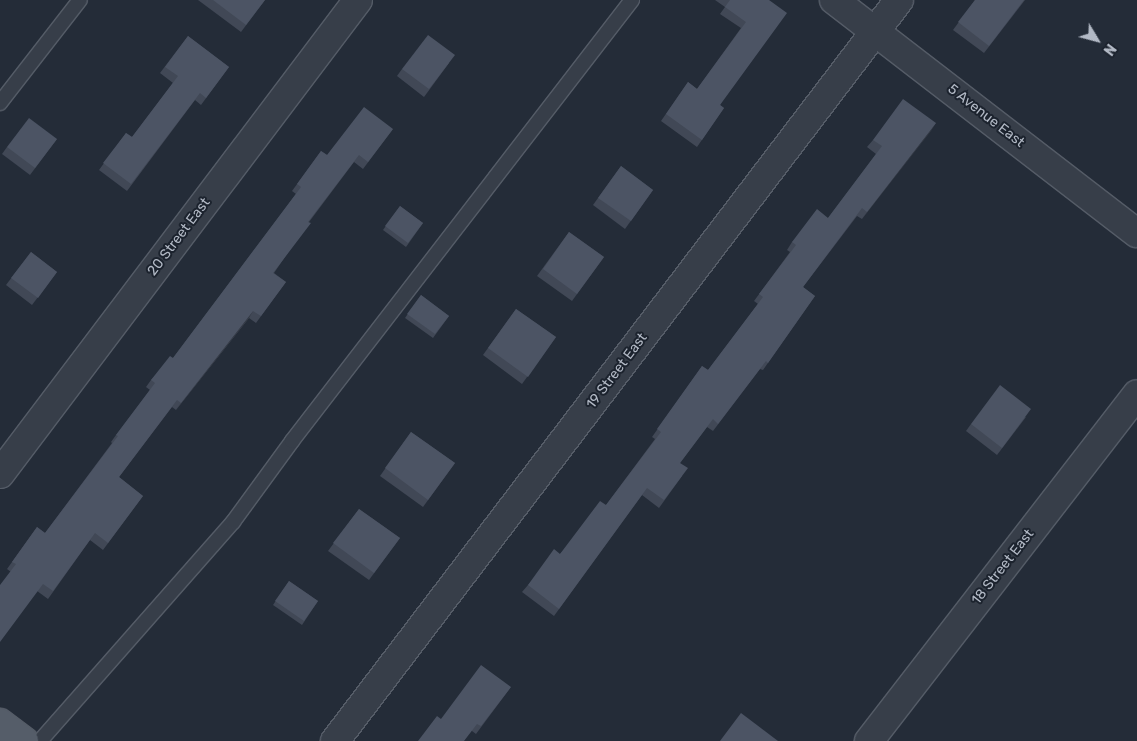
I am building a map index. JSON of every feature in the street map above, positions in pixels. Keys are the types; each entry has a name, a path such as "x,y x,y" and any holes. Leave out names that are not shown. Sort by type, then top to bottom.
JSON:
{"main road":[{"path":"0,723 24,741"}],"street":[{"name":"20 Street East","path":"0,474 358,0"},
{"name":"5 Avenue East","path":"834,0 876,30 1137,233"},
{"name":"19 Street East","path":"335,741 899,0"},
{"name":"18 Street East","path":"869,741 1137,394"}],"lane":[{"path":"0,103 80,0"},
{"path":"40,741 233,522 292,441 632,0"}],"building":[{"path":"213,0 265,0 246,25"},
{"path":"730,0 769,0 787,13 720,105 724,108 702,140 666,114 688,82 697,89 746,22 725,7"},
{"path":"975,0 1024,0 989,46 958,22"},
{"path":"428,35 455,55 429,89 402,69"},
{"path":"188,36 229,67 206,98 200,93 131,184 103,163 126,133 132,137 178,76 165,67"},
{"path":"903,99 936,123 867,212 862,208 803,287 815,296 768,363 766,361 718,424 713,419 680,463 688,468 664,500 647,488 559,609 528,585 554,549 560,554 600,501 606,505 661,432 657,429 702,366 708,370 763,297 759,294 796,245 792,242 817,209 828,218 882,146 873,140"},
{"path":"364,107 393,129 368,162 359,155 308,222 311,223 273,273 286,282 261,316 253,311 181,403 177,400 119,477 143,496 108,543 95,533 53,591 43,584 0,642 0,585 16,564 12,562 37,527 45,533 118,436 116,435 155,383 151,380 170,356 173,358 301,187 297,184 321,151 327,155"},
{"path":"29,118 57,139 35,168 7,147"},
{"path":"621,166 653,190 631,221 598,198"},
{"path":"400,206 423,223 408,243 385,226"},
{"path":"569,232 604,257 577,294 543,269"},
{"path":"31,252 57,272 38,298 11,278"},
{"path":"421,295 449,316 435,334 407,314"},
{"path":"516,309 556,337 528,377 488,348"},
{"path":"1000,385 1031,409 1002,448 971,424"},
{"path":"411,432 455,463 428,500 385,468"},
{"path":"359,509 400,538 374,573 333,543"},
{"path":"289,581 318,601 304,621 275,601"},
{"path":"481,665 511,687 481,726 477,724 464,741 418,741 437,716 441,719"},
{"path":"741,713 778,741 720,741"}]}
